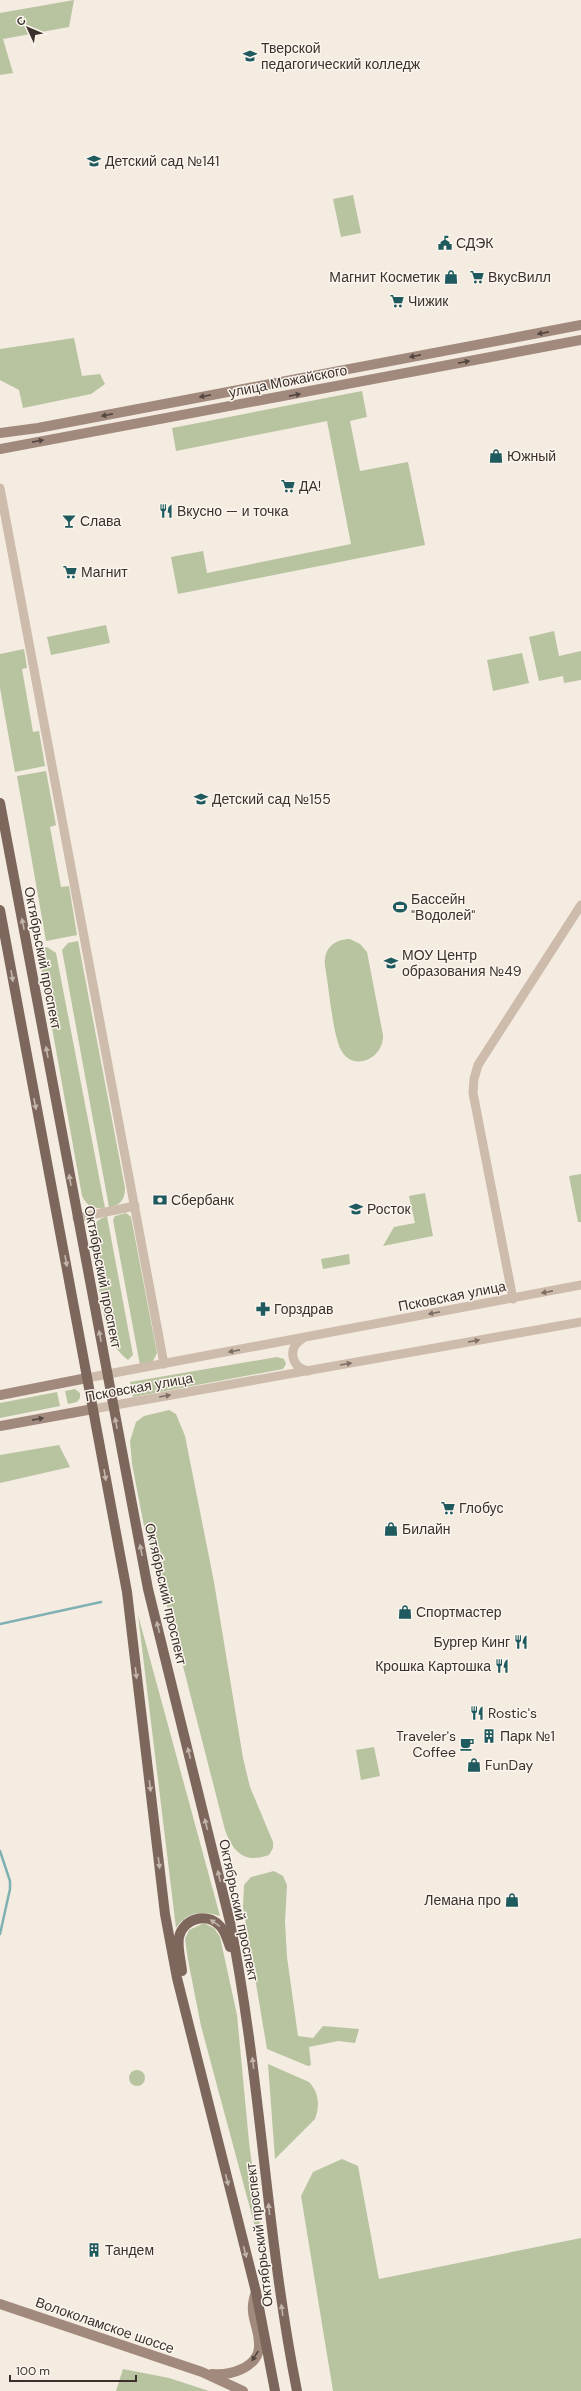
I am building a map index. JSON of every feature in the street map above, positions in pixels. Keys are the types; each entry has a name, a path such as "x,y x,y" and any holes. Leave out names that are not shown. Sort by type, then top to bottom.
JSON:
{"main road":[{"name":"улица Можайского","path":"0,433 44,427 581,325"},
{"name":"улица Можайского","path":"0,449 581,340"},
{"name":"Октябрьский проспект","path":"0,803 148,1589 228,1915 239,1969 250,2037 278,2286 297,2391"},
{"name":"Октябрьский проспект","path":"0,910 127,1592 165,1914 183,2005 256,2292 275,2391"},
{"name":"Псковская улица","path":"0,1395 87,1378"},
{"name":"Псковская улица","path":"0,1426 93,1409"},
{"path":"183,2005 184,1983 178,1942 182,1930 187,1924 202,1918 217,1923 224,1932 239,1969"},
{"name":"Волоколамское шоссе","path":"202,2372 219,2375 232,2373 245,2367 255,2358 259,2346 251,2305 256,2292"},
{"name":"Волоколамское шоссе","path":"0,2304 202,2372 243,2391"}],"street":[{"path":"0,488 164,1364"},
{"path":"513,1298 473,1093 474,1076 478,1065 581,905"},
{"path":"77,1218 135,1206"},
{"name":"Псковская улица","path":"87,1378 581,1285"},
{"name":"Псковская улица","path":"93,1409 581,1322"},
{"path":"305,1338 295,1345 292,1356 298,1367 308,1371"},
{"path":"272,1344 282,1346 290,1355 291,1366 283,1376"}],"green space":[{"path":"74,0 69,27 3,39 13,73 0,75 0,13"},
{"path":"353,195 361,233 341,237 333,199"},
{"path":"74,338 82,376 100,374 105,384 91,394 23,408 19,390 0,380 0,349"},
{"path":"362,391 367,417 350,421 360,471 408,462 425,545 178,594 171,557 203,551 207,573 351,544 327,421 176,451 172,428"},
{"path":"106,625 110,643 51,655 47,637"},
{"path":"554,631 559,656 581,651 581,680 564,683 563,676 539,681 529,637"},
{"path":"24,649 27,668 22,669 33,732 39,731 45,766 15,772 0,688 0,654"},
{"path":"522,653 529,683 493,691 487,660"},
{"path":"46,771 56,825 50,827 61,887 69,886 77,935 46,941 17,776"},
{"path":"344,939 350,939 360,944 367,952 383,1035 382,1044 373,1057 359,1061 352,1060 345,1056 337,1040 325,966 326,955 331,946"},
{"path":"78,941 125,1188 122,1201 117,1205 109,1207 62,950 68,943"},
{"path":"47,947 56,953 105,1208 97,1208 89,1205 82,1196 38,949"},
{"path":"581,1174 581,1222 578,1222 569,1176"},
{"path":"425,1193 433,1236 383,1246 394,1227 415,1223 409,1196"},
{"path":"126,1213 131,1217 157,1353 153,1361 140,1365 113,1220 115,1216"},
{"path":"107,1216 133,1355 128,1360 115,1346 109,1336 95,1265 92,1230 97,1221"},
{"path":"349,1254 350,1264 323,1269 321,1259"},
{"path":"277,1357 284,1359 286,1364 283,1369 133,1397 130,1382"},
{"path":"75,1389 80,1393 80,1398 77,1402 68,1404 65,1391"},
{"path":"57,1392 60,1406 0,1418 0,1403"},
{"path":"169,1410 176,1414 185,1436 214,1582 243,1758 250,1787 273,1842 273,1848 269,1855 260,1857 246,1857 241,1854 236,1850 228,1838 225,1830 174,1631 145,1531 132,1464 130,1441 136,1422 144,1416"},
{"path":"59,1445 70,1467 0,1483 0,1455"},
{"path":"138,1615 220,1916 207,1913 190,1915 185,1918 176,1928"},
{"path":"374,1747 380,1776 361,1780 356,1750"},
{"path":"274,1871 283,1876 287,1885 285,1922 287,1957 298,2036 313,2038 323,2026 359,2029 355,2043 338,2041 309,2047 311,2065 308,2066 267,2049 243,1907 244,1885 251,1877"},
{"path":"204,1923 214,1928 220,1937 237,2015 249,2142 265,2264 201,2026 188,1960 185,1939 189,1930"},
{"path":"268,2064 309,2082 315,2090 318,2099 318,2109 315,2119 275,2159"},
{"path":"137,2070 143,2072 145,2078 143,2084 137,2086 131,2084 129,2078 131,2072"},
{"path":"342,2159 358,2166 379,2279 581,2238 581,2391 333,2391 301,2196 313,2172"},
{"path":"123,2369 169,2378 209,2391 116,2391"}],"waterway":[{"path":"0,1624 101,1602"},
{"path":"0,1851 10,1881 10,1889 0,1934"}],"place":[{"name":"Тверской педагогический колледж","path":"250,56"},
{"name":"Детский сад №141","path":"94,161"},
{"name":"СДЭК","path":"445,243"},
{"name":"Магнит Косметик","path":"451,277"},
{"name":"ВкусВилл","path":"477,277"},
{"name":"Чижик","path":"397,301"},
{"name":"Южный","path":"496,456"},
{"name":"ДА!","path":"288,486"},
{"name":"Вкусно — и точка","path":"166,511"},
{"name":"Слава","path":"69,521"},
{"name":"Магнит","path":"70,572"},
{"name":"Детский сад №155","path":"201,799"},
{"name":"Бассейн \"Водолей\"","path":"400,907"},
{"name":"МОУ Центр образования №49","path":"391,963"},
{"name":"Сбербанк","path":"160,1200"},
{"name":"Росток","path":"356,1209"},
{"name":"Горздрав","path":"263,1309"},
{"name":"Глобус","path":"448,1508"},
{"name":"Билайн","path":"391,1529"},
{"name":"Спортмастер","path":"405,1612"},
{"name":"Бургер Кинг","path":"521,1642"},
{"name":"Крошка Картошка","path":"502,1666"},
{"name":"Rostic's","path":"477,1713"},
{"name":"Парк №1","path":"489,1736"},
{"name":"Traveler's Coffee","path":"467,1744"},
{"name":"FunDay","path":"474,1765"},
{"name":"Лемана про","path":"512,1900"},
{"name":"Тандем","path":"94,2250"}]}
